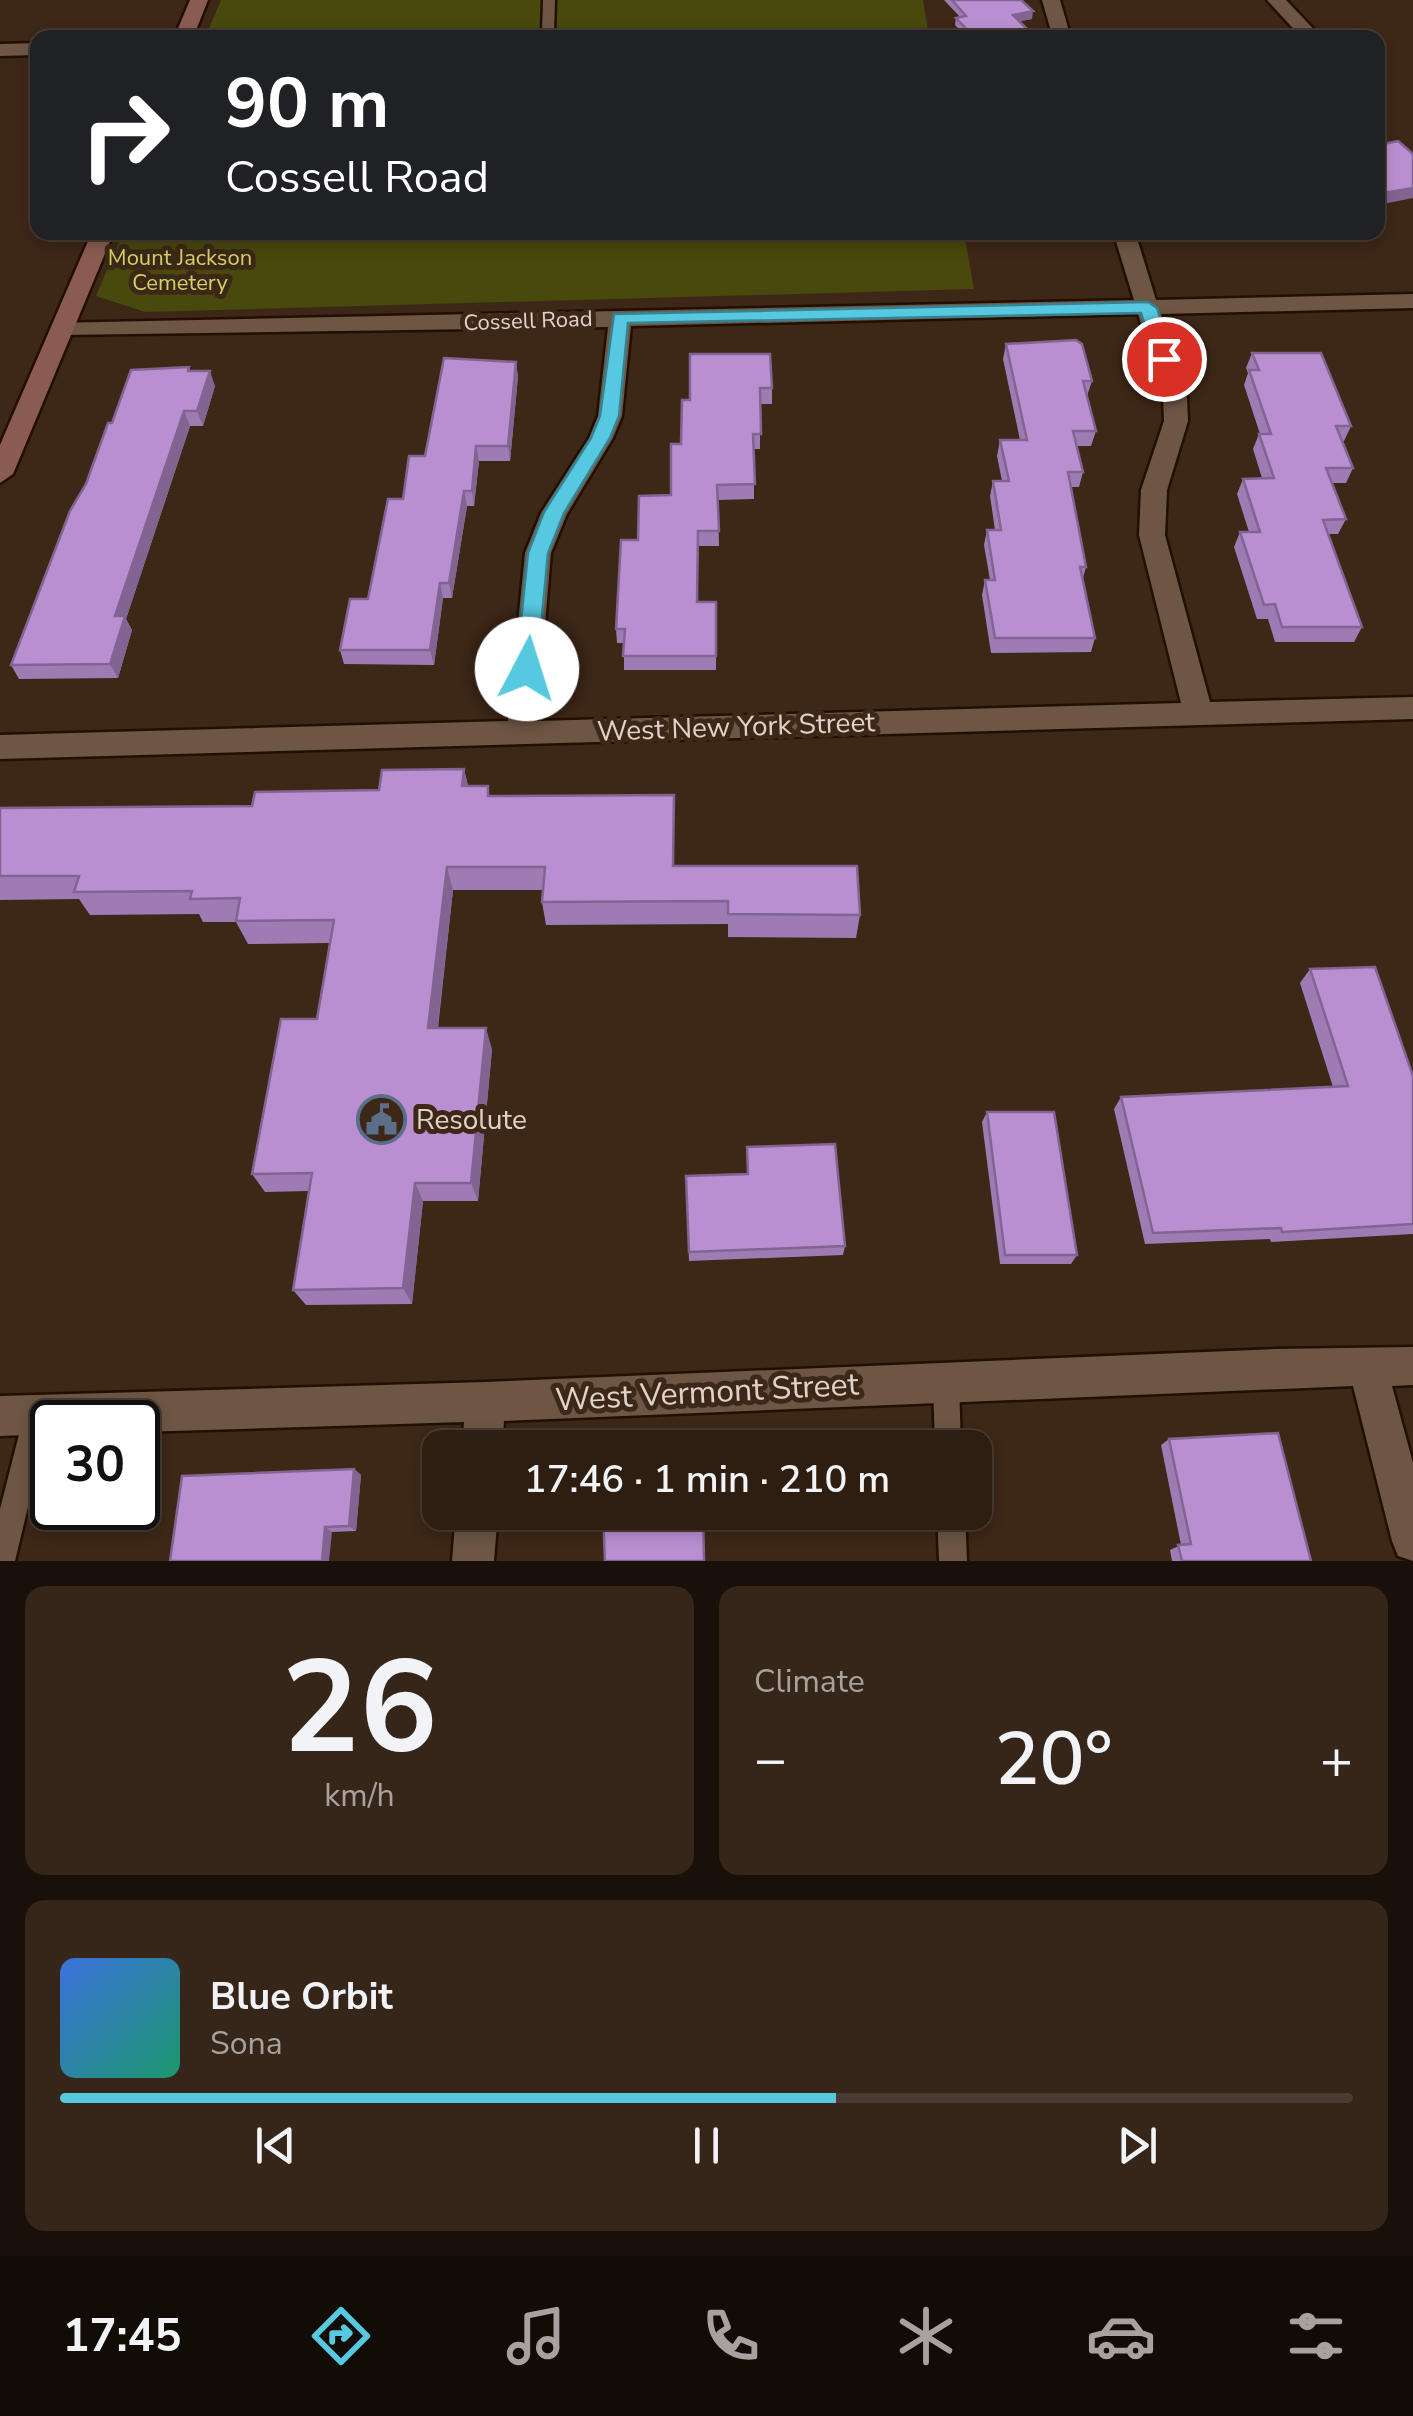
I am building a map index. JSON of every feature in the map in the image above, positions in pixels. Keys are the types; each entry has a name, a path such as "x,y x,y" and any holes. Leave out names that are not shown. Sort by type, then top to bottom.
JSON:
{"street":[{"path":"187,30 198,0"},
{"path":"1050,0 1059,30"},
{"path":"1276,0 1305,30"},
{"path":"0,50 30,49"},
{"path":"0,474 99,240"},
{"path":"1127,240 1176,405 1172,434 1154,490 1152,535 1198,715"},
{"name":"Cossell Road","path":"63,328 1413,301"},
{"path":"521,734 538,553 554,512 601,438 610,416 620,318"},
{"name":"West New York Street","path":"0,747 1413,708"},
{"name":"West Vermont Street","path":"19,1415 486,1402 946,1381 1413,1366"},
{"path":"1368,1368 1413,1541"},
{"path":"484,1430 486,1402"},
{"path":"473,1561 476,1530"}],"lane":[{"path":"548,30 550,0"},
{"path":"946,1381 947,1430"},
{"path":"1,1561 19,1415"},
{"path":"952,1530 953,1561"}],"green space":[{"path":"221,0 923,0 928,30 208,30"},
{"name":"Mount Jackson Cemetery","path":"120,240 965,240 974,289 145,312 96,296"}],"building":[{"path":"952,0 1021,0 1033,11 1013,15 1028,30 967,30 956,18 966,16"},
{"path":"1398,141 1413,154 1413,188 1385,193 1385,144"},
{"path":"1076,340 1082,344 1092,381 1083,381 1096,431 1073,431 1083,472 1068,472 1086,567 1080,567 1095,638 995,638 985,580 995,580 987,530 1001,530 993,481 1009,481 1000,440 1027,440 1006,344"},
{"path":"1252,353 1321,353 1351,426 1336,426 1353,468 1326,468 1346,519 1323,520 1362,627 1282,627 1275,604 1264,605 1240,532 1260,532 1243,479 1274,478 1259,434 1271,434 1249,370 1259,370"},
{"path":"690,354 770,354 772,388 760,388 761,434 753,434 755,484 717,485 719,531 698,531 697,602 716,602 716,656 623,656 625,629 616,629 621,540 638,540 639,496 671,495 671,444 681,444 682,400 690,400"},
{"path":"444,358 516,362 508,446 476,446 472,491 464,491 449,583 440,583 430,650 340,650 350,599 368,599 388,499 403,499 409,456 425,456"},
{"path":"189,367 188,371 210,371 197,411 184,411 115,616 125,616 110,664 11,665 70,511 86,484 131,370"},
{"name":"Resolute","path":"464,769 462,786 488,786 488,796 674,795 673,866 857,866 860,915 728,914 728,901 542,902 545,867 447,867 428,1028 486,1028 471,1183 415,1183 403,1288 293,1290 312,1173 252,1174 281,1019 317,1019 334,920 236,921 240,898 190,899 192,891 74,892 79,876 0,876 0,808 252,806 255,792 379,790 382,770"},
{"path":"1375,967 1413,1076 1413,1224 1282,1232 1281,1228 1153,1233 1121,1097 1348,1086 1310,969"},
{"path":"987,1112 1054,1112 1077,1255 1005,1255"},
{"path":"835,1144 845,1246 689,1252 686,1176 748,1174 747,1147"},
{"path":"1278,1433 1311,1561 1182,1561 1178,1545 1191,1544 1169,1439"},
{"path":"354,1469 349,1526 325,1527 322,1561 170,1561 182,1476"},
{"path":"604,1530 703,1530 704,1561 605,1561"}],"place":[{"name":"Resolute","path":"381,1120"}],"route":[{"path":"527,669 538,553 554,512 601,438 610,416 620,318 1148,308 1164,359"}]}
